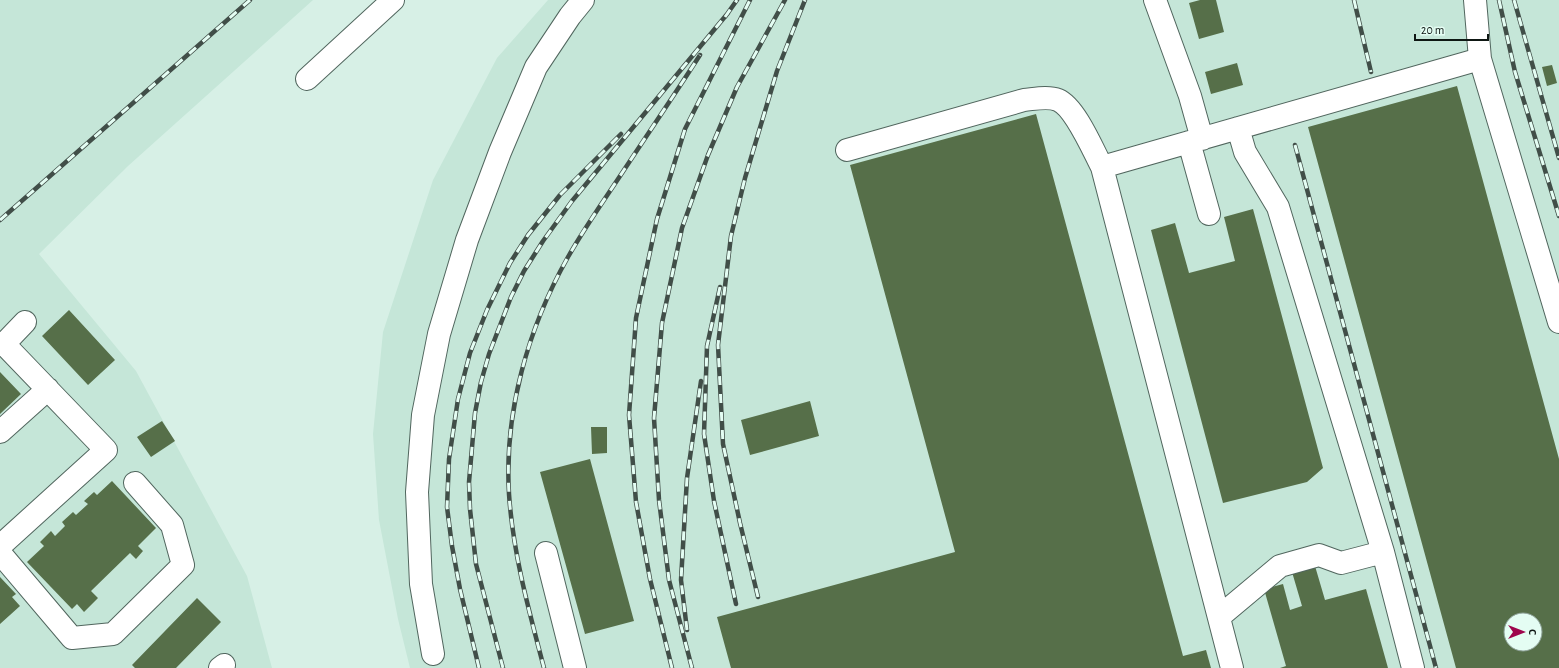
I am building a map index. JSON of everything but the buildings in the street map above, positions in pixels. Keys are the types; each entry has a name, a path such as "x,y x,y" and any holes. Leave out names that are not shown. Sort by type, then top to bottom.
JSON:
{"lane":[{"path":"307,79 393,0"},
{"path":"433,654 421,584 417,492 423,416 439,334 467,240 500,152 536,68 570,16 583,0"},
{"path":"1156,0 1190,96 1195,140 1209,214"},
{"path":"1475,0 1480,60 1559,322"},
{"path":"1102,167 1480,60"},
{"path":"847,150 1024,100 1041,98 1058,100 1073,113 1102,167 1232,668"},
{"path":"1238,128 1245,152 1278,208 1383,552 1413,668"},
{"path":"0,546 106,450 4,344 25,322"},
{"path":"0,432 48,389"},
{"path":"0,553 72,638 113,634 183,565 172,525 135,483"},
{"path":"1219,617 1280,566 1319,556 1341,563 1383,552"},
{"path":"546,553 575,668"}],"shaded area":[{"path":"0,0 313,0 128,166 39,254 136,371 247,576 272,668 0,668"},
{"path":"548,0 1559,0 1559,668 410,668 398,619 379,520 373,434 383,332 433,180 497,58"}],"railway":[{"path":"0,220 250,0"},
{"path":"725,17 737,0"},
{"path":"672,668 650,579 636,502 629,415 636,318 657,219 685,129 750,0"},
{"path":"692,668 669,580 659,500 654,418 662,323 682,228 708,155 737,87 785,0"},
{"path":"758,597 723,444 718,345 731,236 745,178 777,71 805,0"},
{"path":"1354,0 1371,72"},
{"path":"1499,0 1515,72 1559,216"},
{"path":"1514,0 1559,158"},
{"path":"503,668 476,564 470,509 469,482 475,413 481,382 489,354 511,297 524,271 543,241 572,201 728,13"},
{"path":"544,668 527,604 518,560 509,494 508,463 510,432 522,371 530,342 541,312 568,257 588,224 700,55"},
{"path":"479,668 460,589 447,507 449,459 458,399 470,353 487,310 510,263 528,235 560,195 621,134"},
{"path":"1295,145 1436,668"},
{"path":"720,287 707,346 704,434 714,501 736,604"},
{"path":"687,630 681,580 687,478 701,381"}]}
